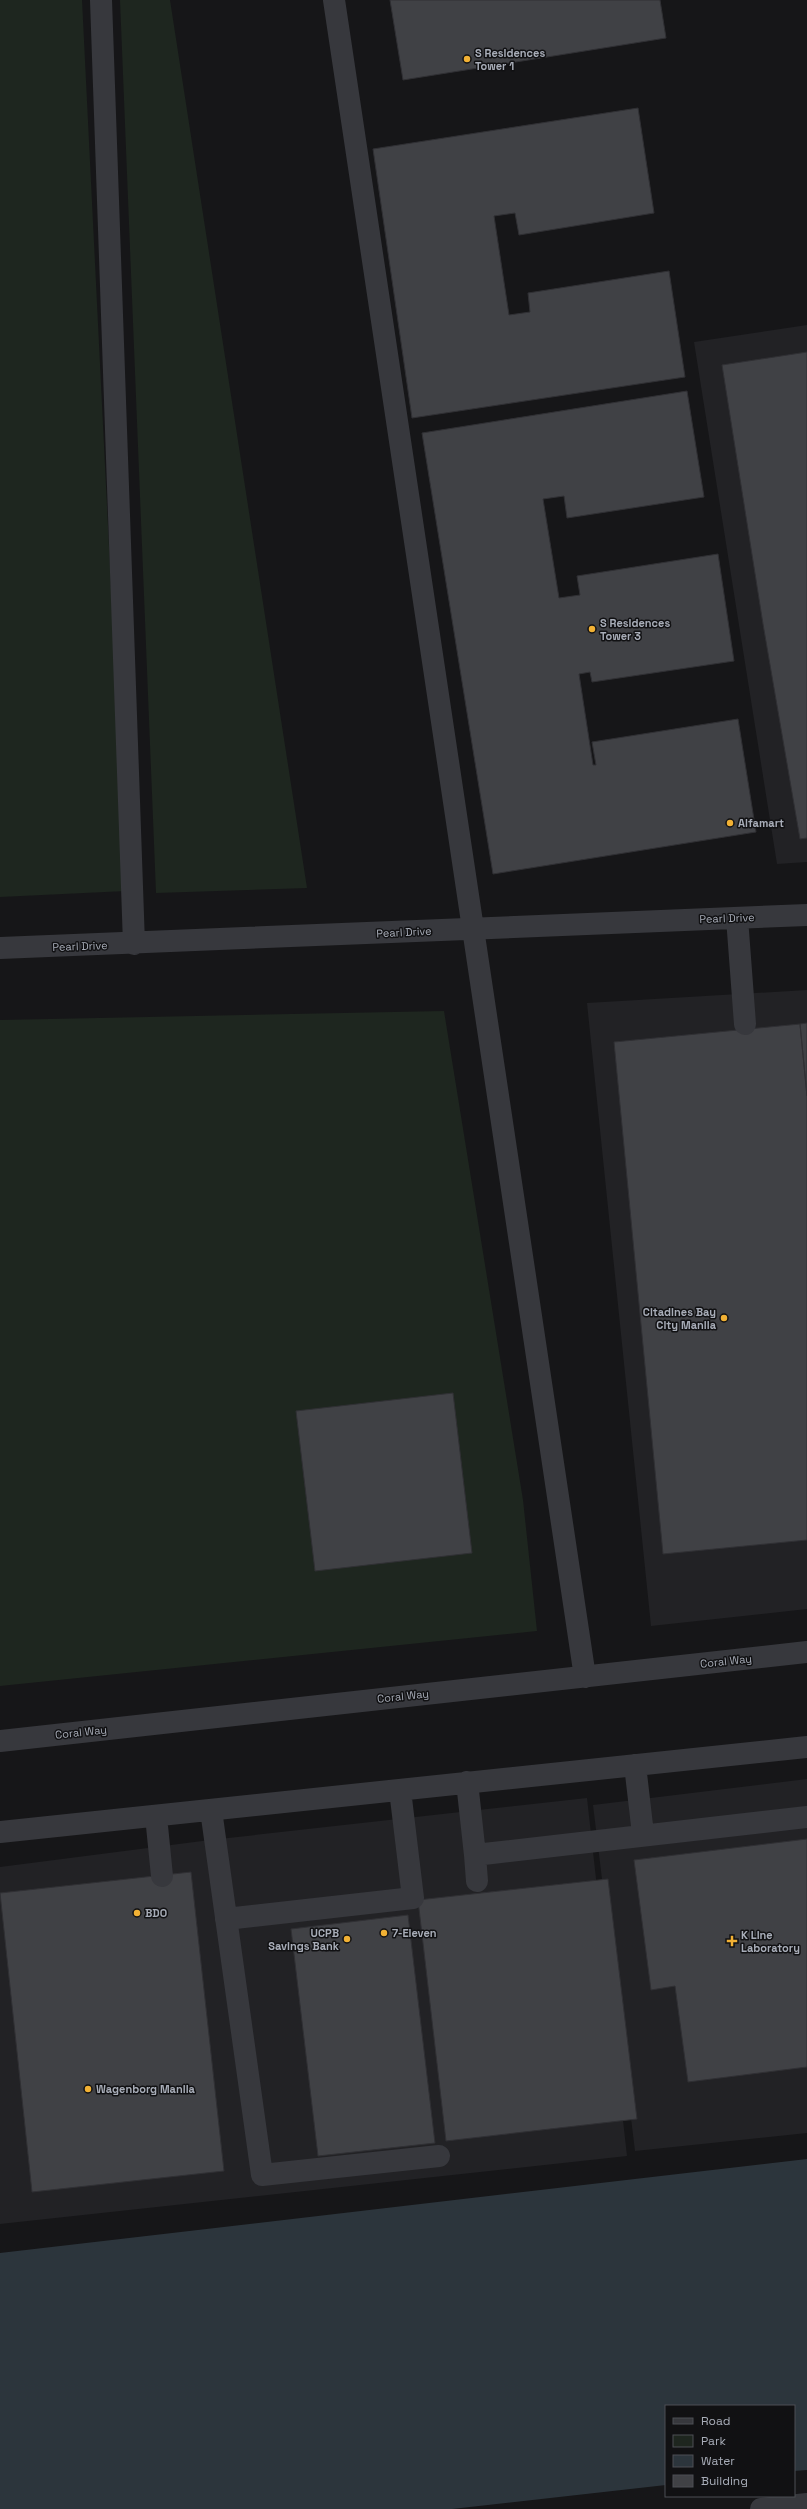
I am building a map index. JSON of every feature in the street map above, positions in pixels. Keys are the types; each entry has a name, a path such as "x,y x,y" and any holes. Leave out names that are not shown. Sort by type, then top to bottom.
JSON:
{"street":[{"path":"101,0 134,944"},
{"path":"334,0 585,1677"},
{"name":"Pearl Drive","path":"0,948 134,944 807,915"},
{"path":"737,918 745,1024"},
{"name":"Coral Way","path":"0,1740 807,1652"},
{"path":"0,1832 807,1747"},
{"path":"635,1765 643,1834"},
{"path":"467,1782 477,1881"},
{"path":"226,1919 412,1898 400,1790"},
{"path":"211,1810 262,2175 439,2156"},
{"path":"156,1816 162,1876"},
{"path":"475,1855 643,1834 807,1817"},
{"path":"761,2509 807,2504"}],"shaded area":[{"path":"807,325 807,862 777,864 694,342"},
{"name":"Citadines Bay City Manila","path":"807,990 807,1609 651,1626 587,1003"},
{"path":"807,1779 807,2133 635,2151 593,1805"},
{"path":"587,1798 627,2156 0,2224 0,1867 210,1840"}],"green space":[{"path":"0,0 82,0 126,891 0,897"},
{"path":"120,0 170,0 307,888 156,893"},
{"path":"444,1011 523,1500 537,1631 0,1686 0,1020"}],"water":[{"path":"807,2159 807,2470 795,2471 795,2405 665,2405 665,2485 452,2509 0,2509 0,2253"}],"building":[{"name":"S Residences Tower 1","path":"390,0 660,0 666,38 403,80"},
{"path":"638,108 654,213 519,235 515,213 494,216 509,315 530,312 528,293 669,271 685,377 412,418 373,149"},
{"path":"807,352 807,838 800,839 763,624 722,365"},
{"name":"S Residences Tower 3","path":"687,391 704,497 567,518 564,496 543,499 559,598 580,595 577,576 718,554 734,661 592,682 590,672 579,674 593,765 596,765 592,742 738,719 756,832 493,874 422,433"},
{"path":"807,1023 807,1096 800,1024"},
{"name":"Citadines Bay City Manila","path":"800,1024 807,1096 807,1540 663,1554 614,1042"},
{"path":"453,1393 472,1553 315,1571 296,1411"},
{"path":"807,1839 807,2067 688,2082 675,1986 651,1990 634,1860"},
{"path":"191,1872 224,2171 32,2192 0,1893"},
{"path":"608,1879 637,2119 446,2141 418,1900"},
{"path":"408,1915 435,2143 318,2156 291,1929"}],"place":[{"name":"S Residences Tower 1","path":"467,59"},
{"name":"S Residences Tower 3","path":"592,629"},
{"name":"Alfamart","path":"730,823"},
{"name":"Citadines Bay City Manila","path":"724,1318"},
{"name":"BDO","path":"137,1913"},
{"name":"7-Eleven","path":"384,1933"},
{"name":"UCPB Savings Bank","path":"347,1939"},
{"name":"K Line Laboratory","path":"732,1941"},
{"name":"Wagenborg Manila","path":"88,2089"}]}
